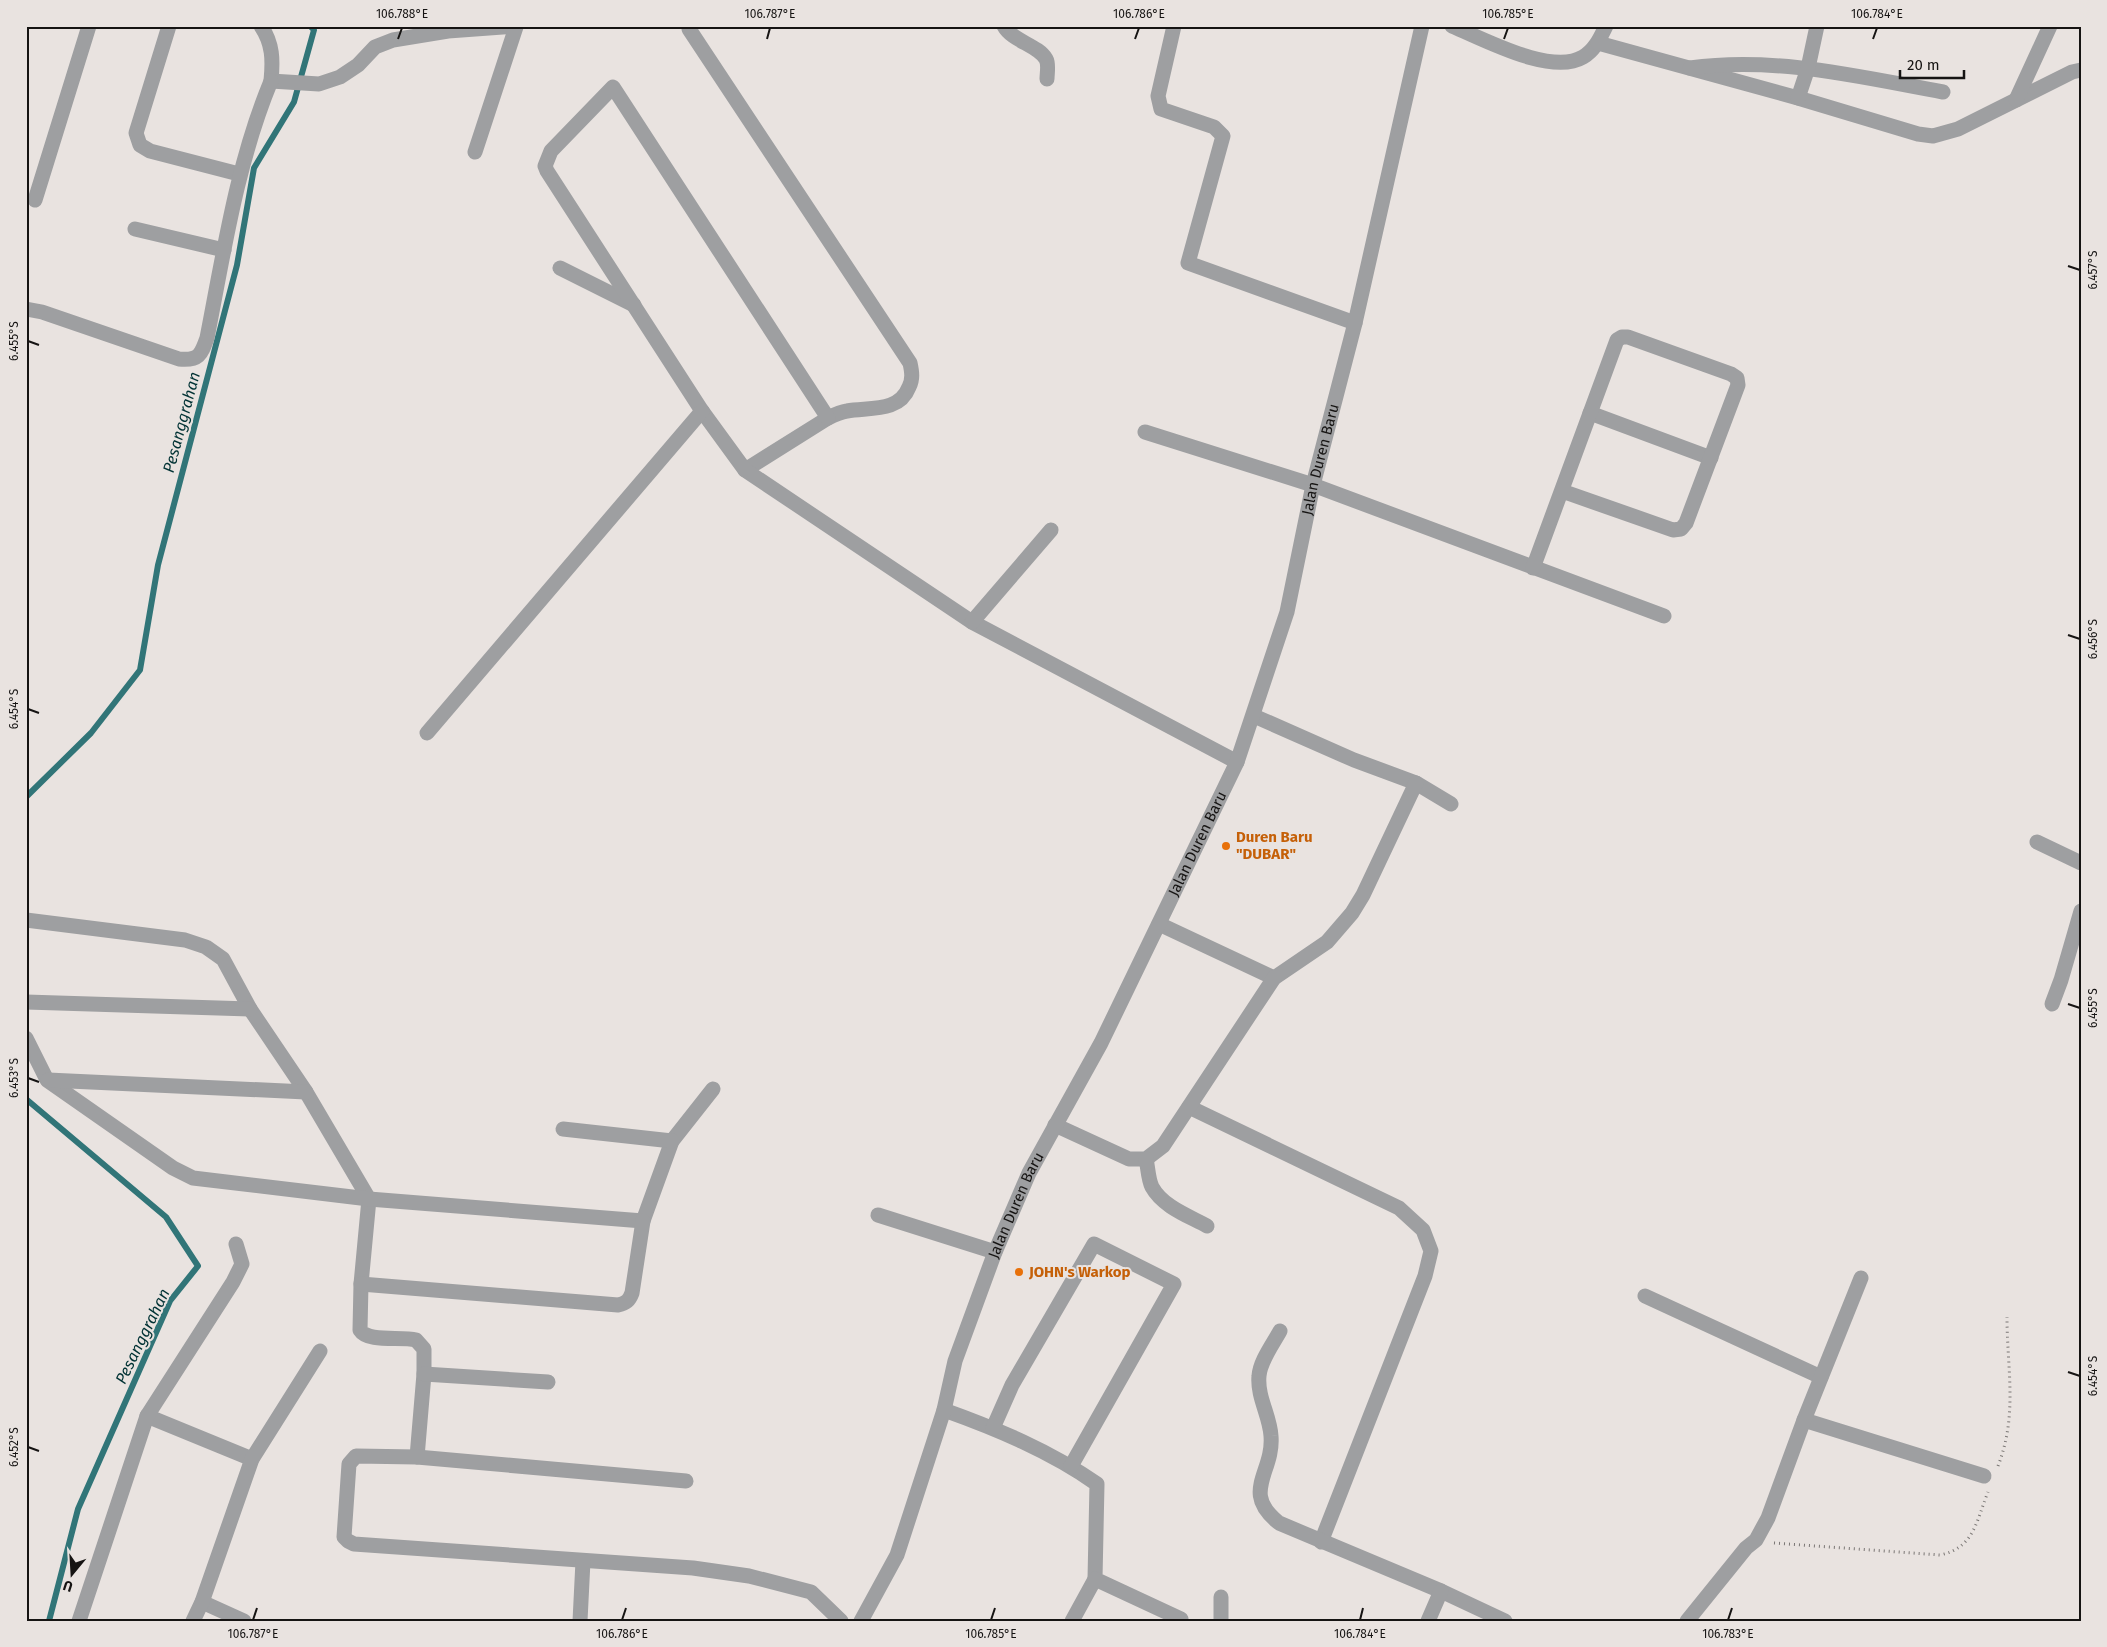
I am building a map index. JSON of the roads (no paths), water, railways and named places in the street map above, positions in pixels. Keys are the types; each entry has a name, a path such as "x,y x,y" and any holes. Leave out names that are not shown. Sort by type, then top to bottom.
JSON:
{"street":[{"path":"35,200 90,26"},
{"path":"169,26 136,133 140,145 150,151 239,174"},
{"path":"26,309 42,312 179,359 191,360 202,351 207,338 239,174 258,112 272,81 273,59 269,38 261,26"},
{"path":"1004,26 1015,37 1045,57 1047,79"},
{"path":"1174,26 1158,96 1162,109 1214,127 1223,136 1188,263 1355,323"},
{"name":"Jalan Duren Baru","path":"861,1621 897,1555 944,1410 954,1361 995,1252 1029,1173 1101,1043 1237,762 1254,716 1287,612 1313,484 1355,323 1422,26"},
{"path":"1452,26 1531,59 1559,63 1583,57 1598,44 1606,26"},
{"path":"1798,98 1808,68 1817,26"},
{"path":"2016,100 2050,26"},
{"path":"272,81 320,84 340,77 358,65 376,47 393,40 448,31 516,27 475,152"},
{"path":"689,29 910,364 912,370 910,384 903,398 895,403 878,409 840,413 828,418 745,470"},
{"path":"1598,44 1798,98 1918,134 1933,136 1958,129 2072,72 2081,70"},
{"path":"1684,68 1724,63 1808,68 1943,92"},
{"path":"828,418 613,87 551,151 545,166 547,172 636,306 702,411 745,470 972,622 1237,762"},
{"path":"136,229 224,250"},
{"path":"560,268 636,306"},
{"path":"1533,568 1617,340 1622,337 1628,337 1731,374 1737,378 1738,384 1711,458 1686,523 1681,529 1673,530 1562,490"},
{"path":"427,734 702,411"},
{"path":"1590,414 1711,458"},
{"path":"1145,432 1313,484 1664,616"},
{"path":"972,622 1051,530"},
{"path":"1254,716 1354,760 1416,783 1451,804"},
{"path":"1055,1125 1117,1155 1138,1160 1146,1159 1163,1146 1274,978 1327,942 1352,913 1363,895 1416,783"},
{"path":"2038,842 2081,863"},
{"path":"2052,1004 2062,980 2081,911"},
{"path":"26,920 185,940 206,946 223,959 250,1009 306,1092 369,1199 359,1325 362,1334 370,1337 411,1338 419,1342 424,1349 424,1374 417,1457"},
{"path":"1159,924 1274,978"},
{"path":"26,1002 250,1009"},
{"path":"26,1038 47,1080 173,1168 194,1178 369,1199 643,1221"},
{"path":"47,1080 306,1092"},
{"path":"361,1284 618,1305 625,1303 630,1299 632,1293 643,1221 672,1141 713,1089"},
{"path":"1188,1107 1399,1208 1423,1230 1430,1251 1425,1276 1321,1542"},
{"path":"563,1129 672,1141"},
{"path":"1146,1159 1152,1186 1161,1198 1172,1207 1207,1226"},
{"path":"878,1215 995,1252"},
{"path":"79,1621 147,1416 233,1282 242,1264 236,1244"},
{"path":"993,1428 1012,1386 1094,1244 1174,1284 1071,1466"},
{"path":"1687,1621 1746,1548 1756,1540 1768,1518 1804,1420 1861,1278"},
{"path":"1645,1296 1821,1377"},
{"path":"1280,1331 1259,1374 1259,1386 1271,1435 1269,1456 1261,1483 1261,1497 1266,1512 1280,1523 1321,1542 1441,1590 1505,1621"},
{"path":"193,1621 202,1602 252,1459 320,1351"},
{"path":"424,1374 548,1382"},
{"path":"944,1410 993,1428 1071,1466 1097,1484 1094,1579 1072,1621"},
{"path":"147,1416 252,1459"},
{"path":"1804,1420 1989,1479"},
{"path":"686,1481 417,1457 356,1456 349,1464 344,1536 354,1544 693,1568 776,1582 811,1592 841,1621"},
{"path":"580,1621 583,1561"},
{"path":"1094,1579 1157,1607 1181,1619 1180,1621"},
{"path":"1428,1621 1441,1590"},
{"path":"1221,1597 1221,1621"},
{"path":"202,1602 244,1621"}],"waterway":[{"name":"Pesanggrahan","path":"26,797 91,733 140,670 158,565 237,265 254,168 294,102 314,30 310,26"},
{"name":"Pesanggrahan","path":"26,1099 166,1217 198,1266 170,1301 78,1509 49,1621"}],"place":[{"name":"Duren Baru \"DUBAR\"","path":"1226,846"},
{"name":"JOHN's Warkop","path":"1019,1272"}]}
